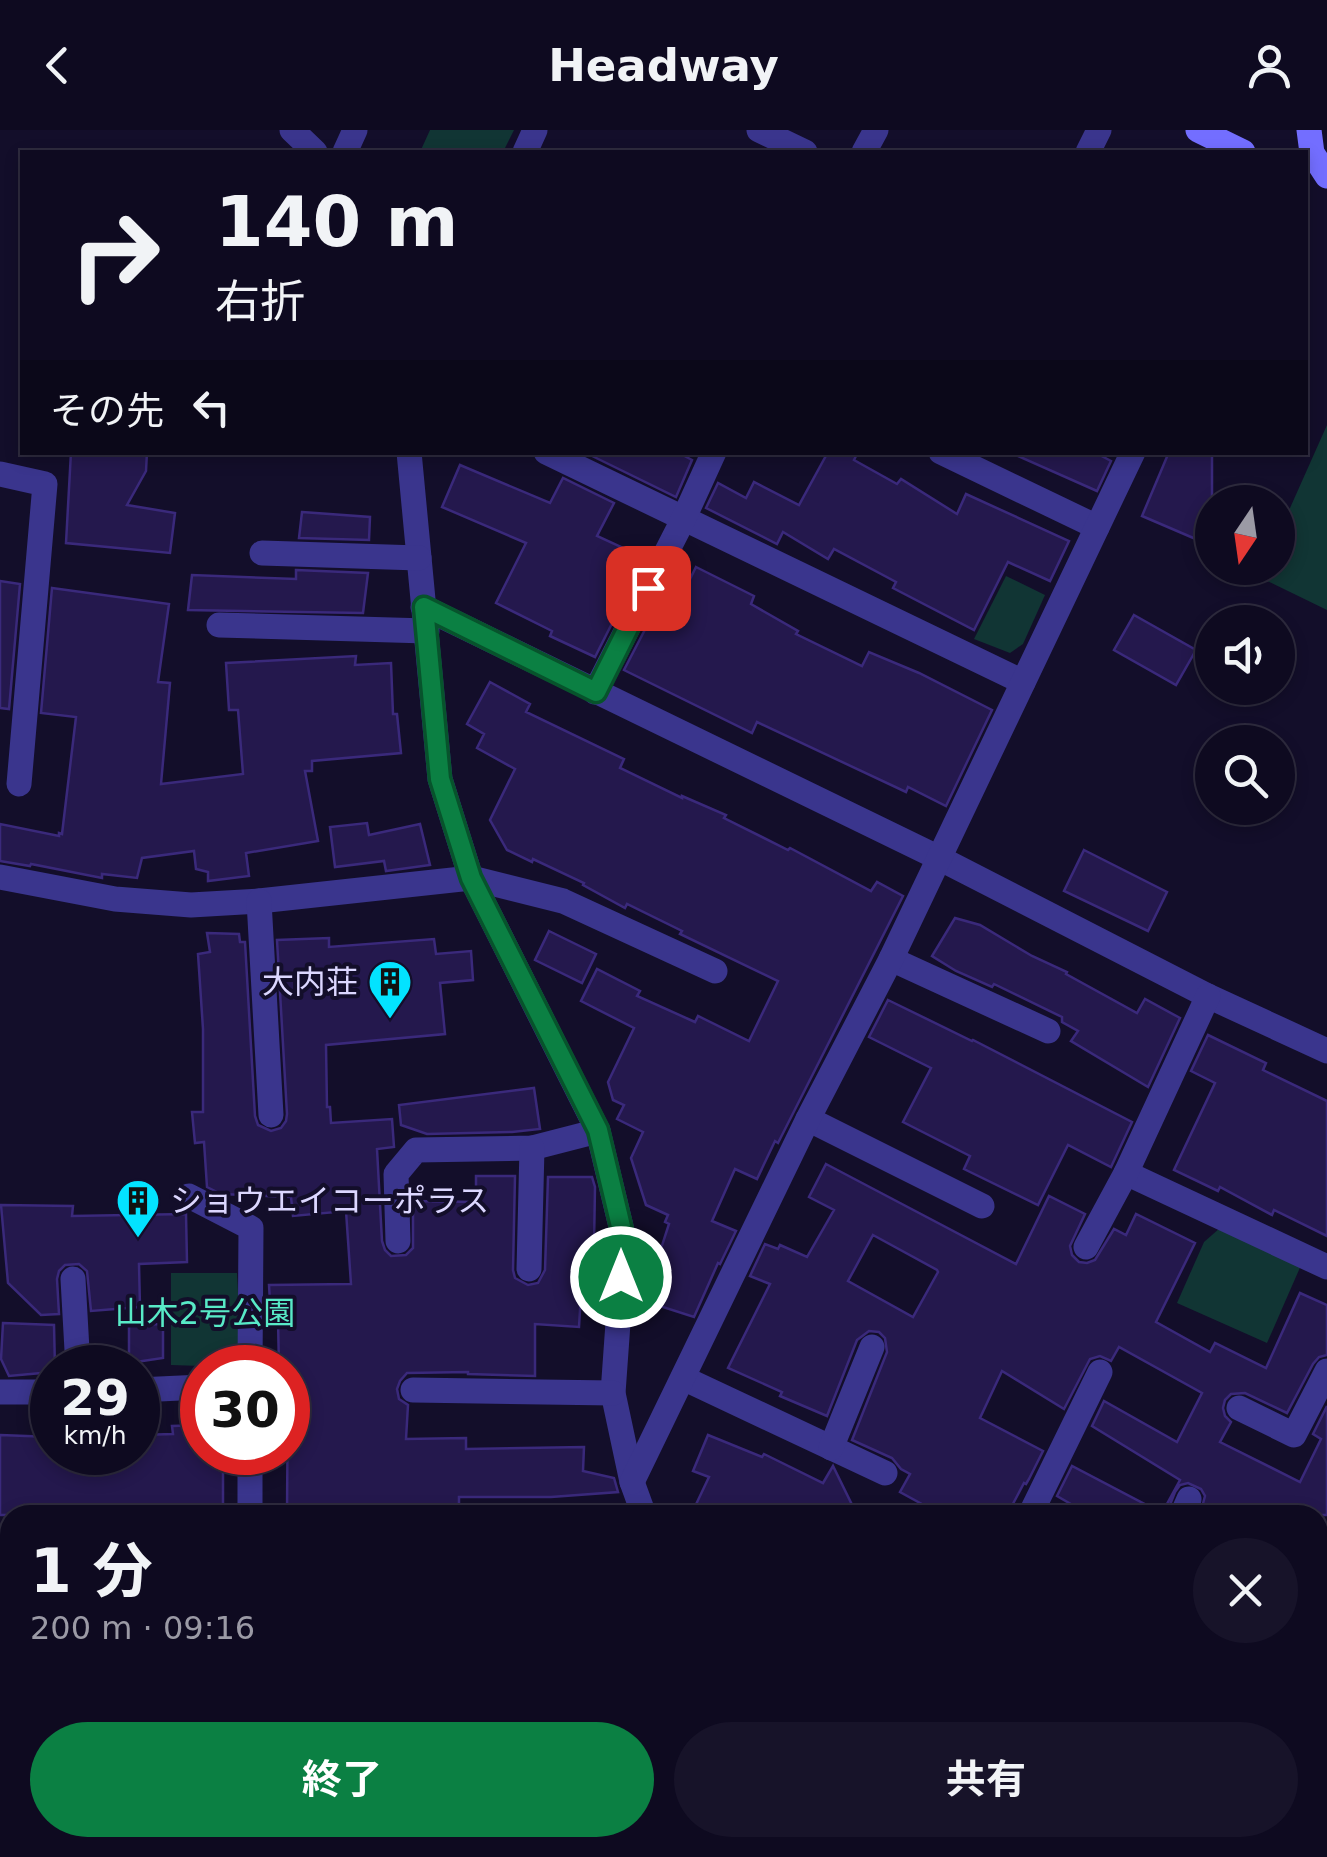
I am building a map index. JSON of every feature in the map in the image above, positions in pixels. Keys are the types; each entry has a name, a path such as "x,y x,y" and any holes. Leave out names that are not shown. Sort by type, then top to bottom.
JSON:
{"street":[{"path":"292,130 313,150"},
{"path":"758,130 801,150"},
{"path":"1198,130 1239,150"},
{"path":"1309,146 1327,176"},
{"path":"408,455 440,779 471,878 598,1130 624,1239 612,1393 640,1505"},
{"path":"552,455 1023,682"},
{"path":"596,692 713,455"},
{"path":"947,455 1097,528"},
{"path":"632,1482 808,1119 891,959 1132,455"},
{"path":"0,474 45,484 19,784"},
{"path":"262,553 418,558"},
{"path":"219,625 425,619 596,692 939,858 1208,996 1327,1051"},
{"path":"0,877 115,899 191,905 471,878 564,901 715,971"},
{"path":"259,901 271,1116"},
{"path":"891,959 1048,1031"},
{"path":"1086,1248 1126,1173 1208,996"},
{"path":"808,1119 982,1206"},
{"path":"398,1241 396,1174 416,1150 532,1148 598,1130"},
{"path":"529,1269 532,1148"},
{"path":"1126,1173 1327,1267"},
{"path":"190,1196 251,1228 250,1345"},
{"path":"73,1280 77,1345"},
{"path":"831,1448 872,1347"},
{"path":"1239,1408 1294,1435 1327,1371"},
{"path":"1035,1505 1100,1372"},
{"path":"683,1378 886,1473"},
{"path":"413,1390 612,1393"},
{"path":"0,1392 30,1392"},
{"path":"250,1475 250,1505"}],"green space":[{"path":"430,130 514,130 504,150 421,150"},
{"path":"1327,425 1327,610 1275,585 1295,585 1295,497"},
{"path":"1006,576 1045,595 1023,644 1010,653 974,639"},
{"path":"1220,1228 1302,1263 1267,1343 1177,1303 1204,1242"},
{"name":"山木2号公園","path":"171,1273 237,1273 241,1345 180,1345 180,1365 171,1365"}],"building":[{"path":"71,455 147,455 146,471 127,505 175,513 170,553 66,543"},
{"path":"590,455 683,455 692,460 676,497"},
{"path":"826,455 856,455 854,460 897,484 901,479 957,514 966,494 1069,541 1050,581 1008,562 974,630 893,588 896,582 834,549 828,559 783,532 777,544 706,508 718,483 746,498 754,482 799,505"},
{"path":"1016,455 1100,455 1111,461 1097,491"},
{"path":"1168,455 1212,455 1212,485 1195,485 1195,539 1142,516"},
{"path":"460,465 550,503 563,478 614,503 597,536 645,558 595,657 550,636 552,631 496,603 526,543 442,507"},
{"path":"302,512 370,517 369,540 299,538"},
{"path":"696,567 754,596 751,604 798,631 796,634 862,666 869,652 992,710 946,806 908,787 906,792 757,722 752,733 624,670 675,572 690,579"},
{"path":"296,570 368,573 363,613 188,610 192,575 296,579"},
{"path":"0,581 20,584 9,709 0,708"},
{"path":"52,588 169,604 158,682 170,683 161,784 243,774 238,710 229,710 226,663 356,656 355,665 391,663 393,714 397,714 401,753 312,761 312,771 305,771 318,841 246,853 249,876 208,881 208,872 196,869 194,851 142,858 137,878 102,874 102,878 0,861 0,824 62,834 76,717 41,713"},
{"path":"1134,615 1195,652 1176,685 1114,650"},
{"path":"490,682 530,704 526,712 624,759 620,768 726,815 724,818 871,891 877,882 903,896 757,1179 735,1169 712,1221 736,1231 694,1317 644,1301 669,1224 665,1222 668,1215 646,1205 631,1158 643,1132 617,1119 624,1105 613,1100 608,1082 634,1028 581,1001 597,969 640,991 637,996 695,1022 698,1016 749,1041 778,981 627,904 625,908 584,883 507,850 490,820 515,769 477,748 484,734 467,724"},
{"path":"367,823 369,835 420,824 430,865 386,871 384,861 335,867 330,827"},
{"path":"1084,850 1167,892 1148,931 1064,891"},
{"path":"955,918 980,925 1137,1013 1145,999 1180,1018 1148,1087 1071,1041 1078,1031 1062,1022 1062,1017 994,984 992,987 956,971 932,956"},
{"path":"549,931 596,954 582,983 535,960"},
{"path":"207,933 239,934 240,942 245,942 255,1116 258,1125 271,1131 281,1128 287,1114 277,940 329,938 329,947 434,939 436,954 471,951 473,980 440,983 445,1034 326,1045 331,1123 392,1119 394,1147 377,1149 382,1241 391,1256 406,1255 413,1248 413,1201 476,1202 476,1176 515,1176 513,1270 515,1278 528,1285 538,1283 545,1270 548,1177 592,1177 594,1277 582,1276 579,1327 535,1324 535,1376 407,1373 397,1389 399,1399 408,1405 406,1439 466,1438 466,1449 584,1447 583,1471 614,1478 618,1492 459,1497 459,1505 287,1505 287,1475 310,1475 310,1345 279,1345 278,1319 271,1319 269,1285 351,1284 346,1211 293,1216 291,1197 221,1194 207,1187 204,1142 195,1143 192,1112 203,1112 198,954 210,952"},
{"path":"888,1000 1132,1122 1111,1167 1068,1145 1038,1205 964,1169 970,1156 903,1122 931,1068 869,1037"},
{"path":"1208,1035 1266,1063 1263,1070 1327,1101 1327,1236 1174,1170 1215,1083 1191,1071"},
{"path":"534,1088 540,1129 427,1134 401,1125 399,1105"},
{"path":"826,1164 1016,1264 1049,1196 1085,1214 1070,1246 1079,1262 1095,1260 1114,1229 1126,1235 1136,1214 1195,1243 1156,1322 1210,1352 1215,1343 1266,1368 1300,1293 1327,1305 1327,1355 1313,1364 1287,1413 1245,1393 1231,1394 1223,1408 1231,1422 1220,1442 1300,1482 1321,1439 1313,1434 1327,1406 1327,1505 1203,1505 1205,1496 1201,1489 1188,1483 1180,1485 1166,1505 1180,1480 1092,1426 1104,1401 1177,1442 1202,1393 1119,1347 1111,1361 1100,1356 1090,1359 1064,1409 1002,1371 980,1418 1043,1451 1012,1505 924,1505 900,1492 910,1474 892,1458 852,1440 887,1352 885,1338 879,1332 869,1331 857,1340 827,1416 728,1368 770,1284 750,1276 765,1244 778,1249 780,1245 807,1257 834,1210 809,1197","holes":["873,1235 938,1272 913,1317 848,1281"]},
{"path":"1,1205 73,1206 72,1216 186,1214 187,1262 139,1264 140,1307 91,1311 87,1271 79,1264 65,1265 57,1279 59,1314 41,1315 8,1283"},
{"path":"3,1323 54,1325 54,1345 30,1345 30,1374 9,1376 1,1359"},
{"path":"163,1324 163,1358 160,1358 160,1345 129,1345 129,1325"},
{"path":"172,1426 180,1426 180,1475 223,1475 223,1505 0,1505 0,1435 30,1436 30,1475 160,1475 160,1434 173,1434"},
{"path":"708,1435 762,1457 764,1454 823,1483 833,1466 852,1505 696,1505 709,1477 693,1471"},
{"path":"1072,1466 1147,1505 1073,1505 1057,1496"}],"place":[{"name":"大内荘","path":"390,1020"},
{"name":"ショウエイコーポラス","path":"138,1239"}],"route":[{"path":"621,1277 624,1239 598,1130 471,878 440,779 424,607 596,692 648,588"}]}
